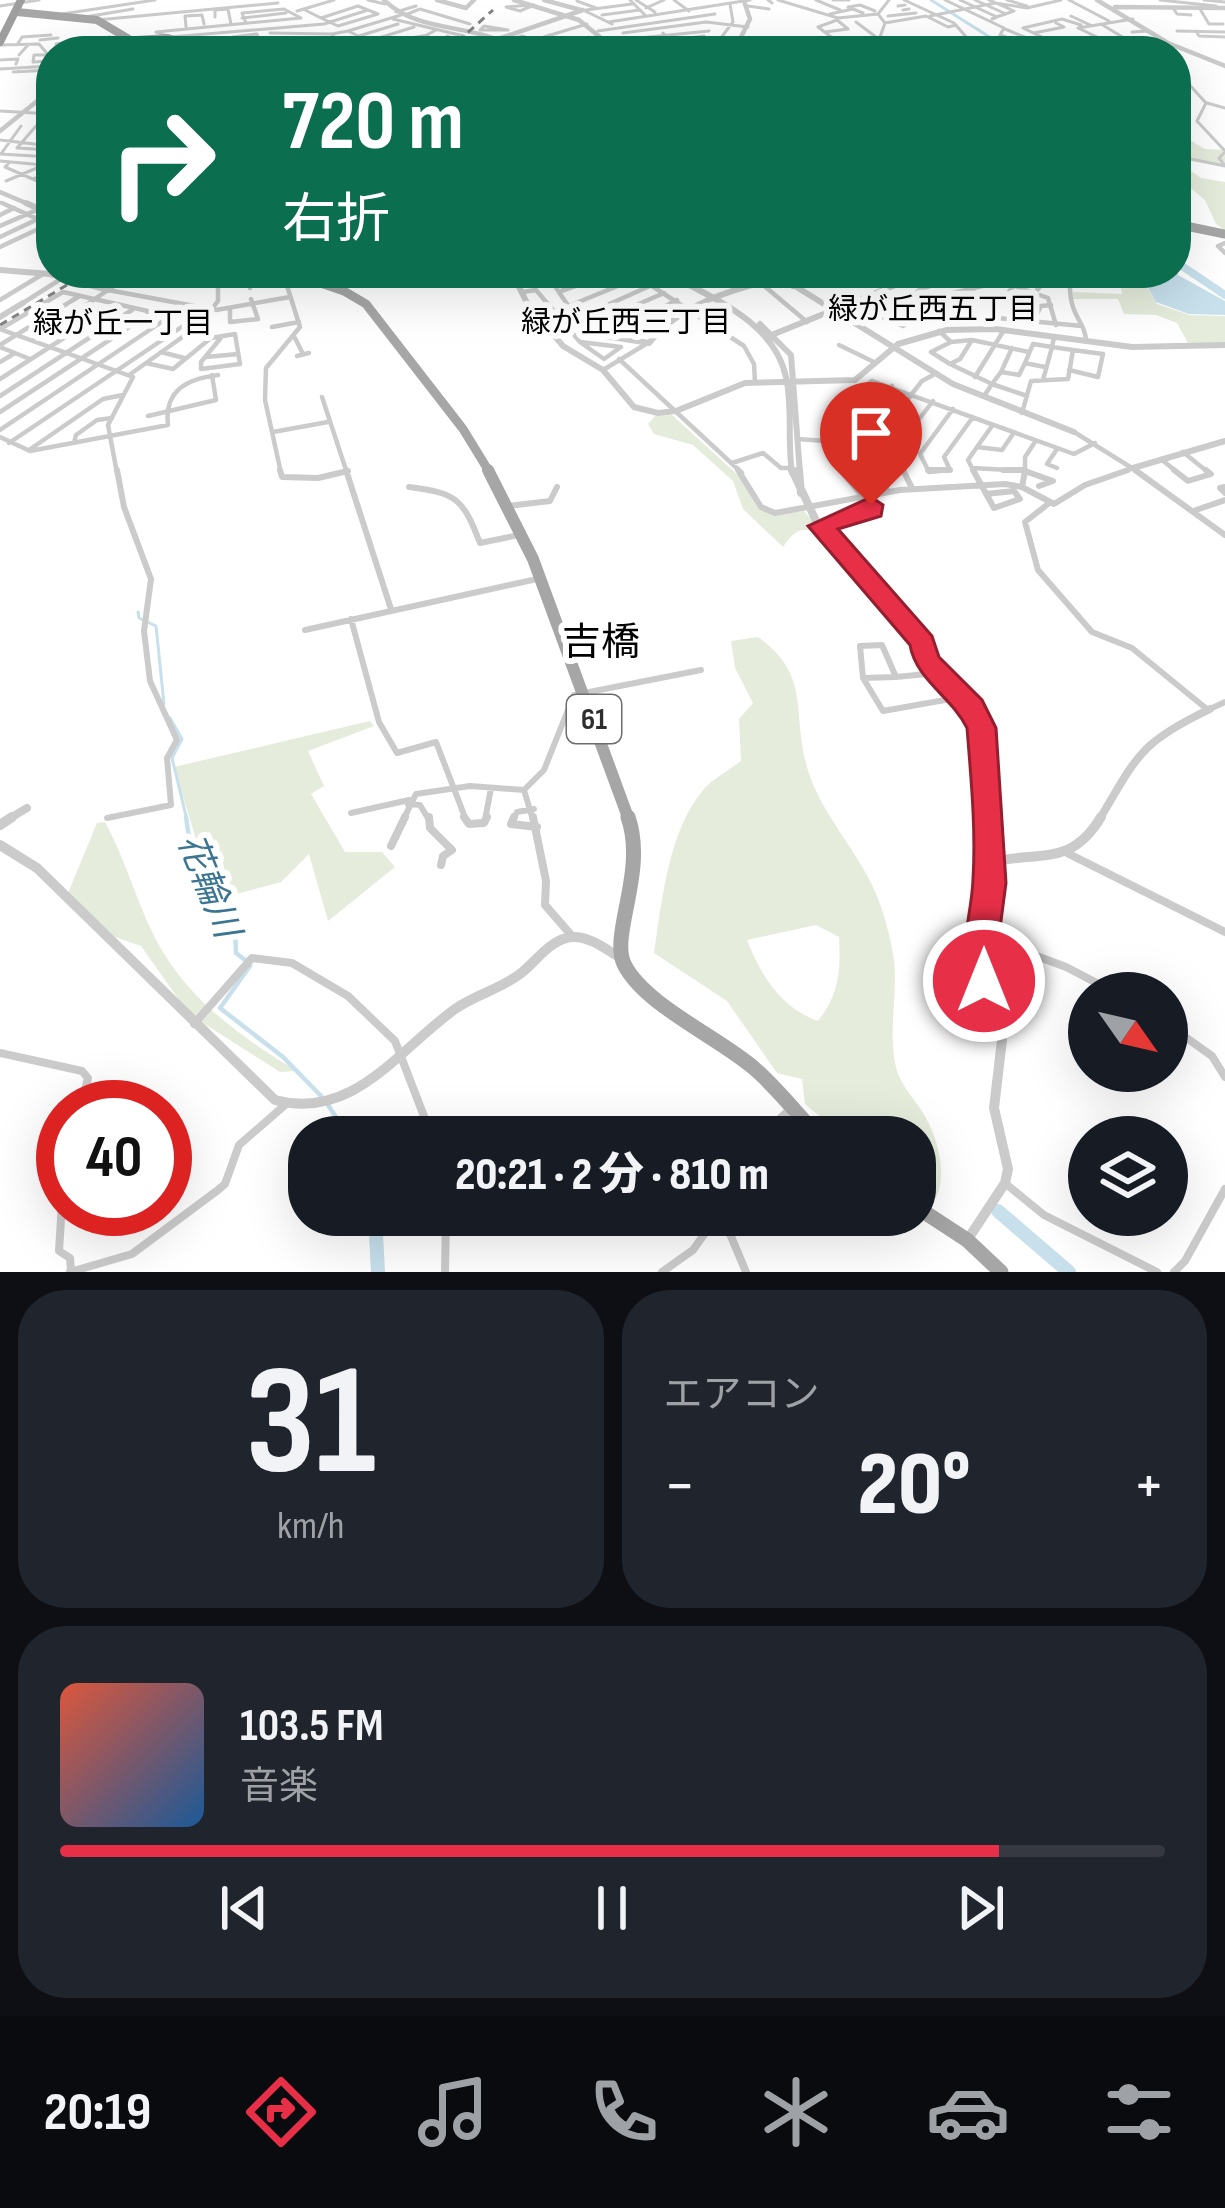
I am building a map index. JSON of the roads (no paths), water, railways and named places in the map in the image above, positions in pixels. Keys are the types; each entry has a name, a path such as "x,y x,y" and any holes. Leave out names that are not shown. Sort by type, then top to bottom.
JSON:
{"highway":[{"path":"3,40 17,9"}],"main road":[{"path":"17,9 85,16 125,34"},
{"path":"1191,227 1225,234"},
{"name":"61","path":"332,288 366,304 463,430 522,535 636,840 622,959"},
{"path":"622,959 643,987 754,1068 799,1116"},
{"path":"936,1220 967,1240 1001,1272"}],"street":[{"path":"0,22 40,0"},
{"path":"62,14 155,0"},
{"path":"189,0 190,10"},
{"path":"209,0 210,8"},
{"path":"244,21 242,13 296,11 334,0"},
{"path":"368,0 385,2 417,26 460,36"},
{"path":"394,0 402,15"},
{"path":"348,31 358,36 416,6 404,0"},
{"path":"437,0 467,8 475,0"},
{"path":"514,0 568,16 603,36"},
{"path":"544,0 598,16 625,36"},
{"path":"570,6 578,0 597,8"},
{"path":"592,0 606,8"},
{"path":"505,36 583,10 648,0"},
{"path":"598,16 664,0"},
{"path":"791,4 801,0"},
{"path":"876,0 897,15"},
{"path":"610,22 746,2 866,15 878,13 889,0 916,13"},
{"path":"945,0 1018,36"},
{"path":"960,0 996,17"},
{"path":"974,0 1024,8"},
{"path":"1007,0 1032,7"},
{"path":"988,20 1061,0"},
{"path":"1069,0 1111,22"},
{"path":"1097,0 1156,36"},
{"path":"802,7 818,1 846,1 878,13 885,21"},
{"path":"1120,1 1127,7"},
{"path":"635,2 666,36"},
{"path":"740,36 748,27 746,2"},
{"path":"1113,7 1157,2 1222,5 1225,29"},
{"path":"97,20 222,4 278,3"},
{"path":"666,10 675,3 686,10"},
{"path":"816,11 832,3"},
{"path":"832,3 843,11"},
{"path":"930,16 990,3 1013,11"},
{"path":"990,3 1005,14"},
{"path":"1172,3 1177,14 1192,15"},
{"path":"1204,3 1209,24 1225,29"},
{"path":"722,36 731,25 730,4"},
{"path":"851,10 847,7 860,4"},
{"path":"0,6 17,9"},
{"path":"296,11 338,26 378,14 358,6 321,18"},
{"path":"692,36 707,33 715,23 715,6"},
{"path":"862,28 897,15 904,7"},
{"path":"904,7 957,25 966,36"},
{"path":"85,16 133,8"},
{"path":"218,25 215,10 228,9 231,24"},
{"path":"270,33 332,34 420,9 470,24 463,30"},
{"path":"642,9 650,13 686,10"},
{"path":"165,36 156,32 186,27 298,27 368,10"},
{"path":"828,14 851,10 866,15"},
{"path":"177,36 244,21 301,18 296,11"},
{"path":"1093,13 1101,11"},
{"path":"427,20 433,14"},
{"path":"598,31 715,14"},
{"path":"402,15 493,36"},
{"path":"186,27 185,16 215,17"},
{"path":"427,20 442,16"},
{"path":"870,22 927,16 949,27 957,25"},
{"path":"1072,16 1089,26"},
{"path":"203,18 205,29"},
{"path":"1034,34 1064,27 1057,19"},
{"path":"1038,36 1023,29 1057,19 1118,36"},
{"path":"1096,36 1078,28 1133,19"},
{"path":"422,36 452,20"},
{"path":"881,36 885,21"},
{"path":"856,22 874,36"},
{"path":"623,34 715,23 748,27"},
{"path":"550,35 587,24"},
{"path":"1101,24 1118,36"},
{"path":"382,36 417,26"},
{"path":"1002,36 1005,29"},
{"path":"1177,31 1196,31 1199,36 1225,29"},
{"path":"1132,32 1148,31"},
{"path":"825,32 830,36"},
{"path":"650,36 707,33"},
{"path":"447,36 451,34"},
{"path":"17,45 22,37"},
{"path":"3,40 36,40"},
{"path":"3,40 17,45 36,42"},
{"path":"19,55 28,45"},
{"path":"1191,54 1225,66"},
{"path":"0,60 18,59 16,64"},
{"path":"0,71 36,61"},
{"path":"1191,86 1206,103 1225,108"},
{"path":"0,131 36,102"},
{"path":"1191,159 1225,166 1219,161 1225,152 1197,121 1206,103"},
{"path":"0,110 36,113"},
{"path":"0,122 10,123"},
{"path":"0,156 21,126"},
{"path":"21,143 36,126"},
{"path":"1208,137 1225,139"},
{"path":"0,140 36,149"},
{"path":"0,156 36,155"},
{"path":"0,156 10,162"},
{"path":"34,179 5,167 36,157"},
{"path":"3,180 36,165"},
{"path":"3,180 14,185"},
{"path":"0,190 36,203"},
{"path":"1,203 36,218"},
{"path":"0,214 14,208"},
{"path":"0,226 36,211"},
{"path":"0,237 36,220"},
{"path":"0,247 36,230"},
{"path":"1225,243 1218,246 1225,253"},
{"path":"0,270 36,272"},
{"path":"0,300 36,278"},
{"path":"0,317 47,288"},
{"path":"101,288 209,312 290,297"},
{"path":"209,312 218,301 218,288"},
{"path":"288,288 299,322 295,338 266,368 265,400 282,476 318,478 348,471"},
{"path":"521,288 563,346 603,370 634,406 671,412 755,382 846,382 865,374 891,347 938,331 1004,330 1103,354 1098,377 1069,370"},
{"path":"523,292 545,288"},
{"path":"559,288 569,306 598,324 603,336 649,343"},
{"path":"560,291 569,288"},
{"path":"569,306 608,288"},
{"path":"585,315 645,288"},
{"path":"656,288 743,346 754,364 755,382"},
{"path":"696,288 774,334 791,355 792,468 801,495 821,526 923,642 926,660 962,697 983,736 990,862 981,966 1002,1040 994,1108 1008,1169 1005,1183 967,1240"},
{"path":"603,370 649,343 670,318 740,288"},
{"path":"766,288 807,322"},
{"path":"794,288 935,374 1095,443 1223,531"},
{"path":"774,334 891,288"},
{"path":"875,314 924,288"},
{"path":"854,305 905,326 940,296 978,288"},
{"path":"988,316 1012,288 1048,298 1057,325"},
{"path":"1013,318 1039,288"},
{"path":"1070,288 1070,310 1082,326 1086,343"},
{"path":"33,340 108,290"},
{"path":"536,290 575,341 604,358 621,347 575,341"},
{"path":"970,290 993,305"},
{"path":"0,329 63,292 152,312 0,412"},
{"path":"613,322 618,313 664,293"},
{"path":"908,296 930,304"},
{"path":"0,346 78,297"},
{"path":"714,299 773,341 786,364 792,383 801,495"},
{"path":"980,299 955,308 958,315 1082,326"},
{"path":"631,325 636,318 677,301"},
{"path":"230,309 230,322 258,320 252,302"},
{"path":"148,416 165,413 216,400 215,375 177,389 166,402 165,413 168,424 27,451 0,434 166,319 178,303"},
{"path":"0,379 115,305"},
{"path":"1033,321 1041,306 1051,305"},
{"path":"9,443 170,335 200,307"},
{"path":"0,395 135,308"},
{"path":"973,315 977,328"},
{"path":"272,327 299,322"},
{"path":"549,324 613,322 661,328"},
{"path":"281,325 286,346"},
{"path":"0,329 133,377 112,418 110,436 124,507 131,516 153,592 146,616 146,645 154,700 158,715 177,740 166,758 171,805 107,818"},
{"path":"975,377 1004,330"},
{"path":"938,331 951,342"},
{"path":"128,375 188,333 220,339 236,334 238,365 201,369 220,339"},
{"path":"170,335 179,339"},
{"path":"145,363 173,369 211,338"},
{"path":"295,338 303,354"},
{"path":"1027,396 975,377 932,352 951,342 972,340 1029,352"},
{"path":"950,364 960,359 972,340"},
{"path":"1043,380 1053,342"},
{"path":"1001,372 1017,375 1033,344 1225,345"},
{"path":"839,345 874,362"},
{"path":"0,346 30,359"},
{"path":"982,398 1012,347"},
{"path":"1022,413 1031,382 1066,380 1073,350"},
{"path":"160,352 184,358"},
{"path":"0,362 15,353"},
{"path":"206,357 238,354"},
{"path":"619,359 749,481 761,507 782,513 912,488 984,490 1014,491 1021,497 998,509 984,490 968,460 992,425"},
{"path":"1025,363 1045,367"},
{"path":"887,491 868,450 913,393 935,374"},
{"path":"821,526 872,510 831,460 826,440 831,412 870,382 913,393 1076,454 1095,443"},
{"path":"845,474 856,471 844,445 892,386"},
{"path":"27,451 103,399 123,395"},
{"path":"322,397 391,610"},
{"path":"912,488 894,452 933,401"},
{"path":"953,409 920,454 929,472 950,470 944,457 973,417"},
{"path":"74,442 76,435 97,420 112,418"},
{"path":"273,432 330,422"},
{"path":"827,428 897,447"},
{"path":"977,447 1002,450 1013,434"},
{"path":"798,440 826,440"},
{"path":"1209,709 1132,648 1092,632 1052,590 1034,562 1025,521 1048,504 1133,467 1225,441"},
{"path":"1022,487 1025,457 1035,442"},
{"path":"1057,448 1047,464 1057,468"},
{"path":"1161,459 1188,481 1211,475 1183,452"},
{"path":"732,464 763,453 781,468 792,468"},
{"path":"972,468 1024,471 1053,481 1040,486"},
{"path":"409,487 441,490 465,505 481,543 522,535"},
{"path":"508,506 550,501 557,487"},
{"path":"984,490 1022,487 1048,504"},
{"path":"1196,510 1225,493"},
{"path":"305,629 540,578"},
{"path":"351,619 379,722 397,753 436,742 455,788 456,808 469,824 484,823 488,817 491,788"},
{"path":"896,677 885,648 863,644 865,695 891,713 962,697"},
{"path":"351,813 408,802 432,789 524,790 545,769 570,700 583,690 701,670"},
{"path":"862,677 938,673"},
{"path":"990,862 1067,853 1095,830 1152,739 1225,702"},
{"path":"524,790 534,809 538,853 549,877 544,905 572,936 622,959"},
{"path":"391,846 408,802"},
{"path":"408,802 428,813 430,828 452,850 443,856 441,865"},
{"path":"0,825 27,808"},
{"path":"534,809 517,812 511,824 537,826"},
{"path":"0,844 38,868 194,1025 285,1105 307,1108 329,1101 378,1074 451,1012 520,974 547,949 572,936"},
{"path":"1067,853 1225,932"},
{"path":"982,935 1068,972"},
{"path":"194,1025 252,958 292,963 348,996 402,1054 424,1116"},
{"path":"1188,1039 1212,1056 1225,1077"},
{"path":"0,1052 82,1072 88,1080"},
{"path":"60,1236 59,1251 70,1258 70,1272 132,1254 225,1184 239,1145 285,1105"},
{"path":"783,1116 791,1108"},
{"path":"1005,1183 1044,1215 1157,1272"},
{"path":"1174,1272 1224,1195"},
{"path":"446,1236 446,1272"},
{"path":"662,1272 704,1236"},
{"path":"730,1236 746,1272"}],"water":[{"path":"1191,282 1225,301 1225,315 1189,314 1156,302 1148,288 1191,288"}],"waterway":[{"path":"931,0 988,36"},
{"path":"1191,272 1225,295"},
{"name":"花輪川","path":"138,612 139,618 156,626 164,704"},
{"name":"花輪川","path":"170,718 182,739 172,758 187,820"},
{"name":"花輪川","path":"186,817 192,859 235,928 236,953 245,960"},
{"name":"花輪川","path":"250,966 220,1008 283,1057 322,1097"},
{"name":"花輪川","path":"328,1105 335,1116"},
{"path":"998,1211 1069,1272"},
{"name":"花輪川","path":"376,1236 378,1272"}],"railway":[{"path":"464,36 493,10"},
{"path":"0,325 62,288"}],"district":[{"name":"緑が丘西五丁目","path":"933,309"},
{"name":"緑が丘西三丁目","path":"626,322"},
{"name":"緑が丘一丁目","path":"123,323"},
{"name":"吉橋","path":"601,641"}]}
